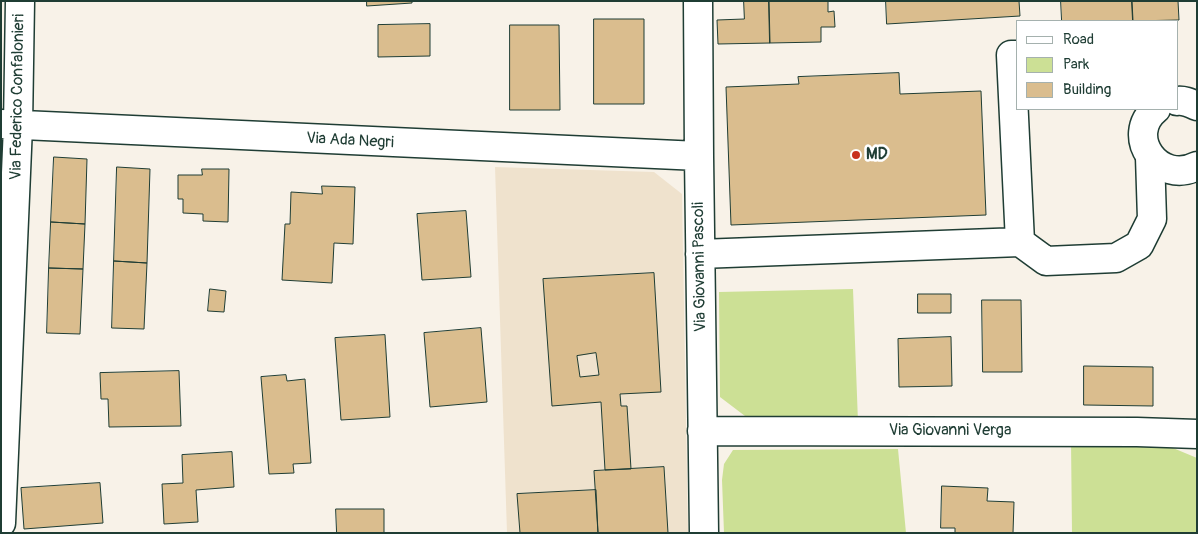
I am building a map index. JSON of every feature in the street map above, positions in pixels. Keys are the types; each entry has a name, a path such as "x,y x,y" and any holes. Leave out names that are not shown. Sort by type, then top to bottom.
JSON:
{"street":[{"name":"Via Federico Confalonieri","path":"1,523 10,125 20,1"},
{"name":"Via Giovanni Pascoli","path":"698,1 698,156 704,533"},
{"path":"1016,55 1011,55 1020,242"},
{"path":"1163,110 1147,119 1144,128 1144,143 1150,157 1166,169 1176,171 1196,168"},
{"name":"Via Ada Negri","path":"10,125 698,156"},
{"path":"700,254 1020,242 1046,261 1116,258 1139,245 1152,220 1150,157"},
{"name":"Via Giovanni Verga","path":"702,431 1137,432 1197,434"}],"shaded area":[{"path":"495,167 654,172 682,194 688,533 507,533"}],"green space":[{"path":"853,289 858,422 745,416 720,397 719,292"},
{"path":"1071,441 1173,448 1197,458 1197,533 1072,533"},
{"path":"898,449 906,533 724,533 722,480 724,464 733,450"}],"building":[{"path":"367,1 412,1 412,3 367,6"},
{"path":"744,1 769,1 770,43 718,44 717,20 744,19"},
{"path":"769,1 828,1 828,12 834,11 835,27 821,27 821,42 770,43"},
{"path":"886,1 1019,1 1020,16 887,24"},
{"path":"1061,1 1132,1 1133,20 1062,20"},
{"path":"1132,1 1178,1 1179,20 1133,20"},
{"path":"594,19 644,19 644,104 594,104"},
{"path":"430,24 430,56 378,57 378,25"},
{"path":"510,25 559,25 560,110 510,110"},
{"name":"MD","path":"899,73 900,94 981,91 986,215 731,225 726,87 799,84 798,77"},
{"path":"54,157 87,159 85,224 51,222"},
{"path":"117,167 150,169 147,263 114,261"},
{"path":"202,169 229,169 228,222 203,221 203,214 183,213 183,199 178,199 178,175 202,175"},
{"path":"322,186 355,187 353,244 334,243 332,283 282,280 285,224 290,224 291,192 322,194"},
{"path":"466,211 471,277 422,280 417,214"},
{"path":"51,222 85,224 83,269 49,268"},
{"path":"114,261 147,263 144,329 112,328"},
{"path":"49,268 83,269 80,334 47,333"},
{"path":"654,273 661,392 620,394 621,406 627,406 631,469 605,470 601,402 552,406 543,279","holes":["596,353 599,375 580,377 577,356"]},
{"path":"210,289 226,291 224,312 208,311"},
{"path":"918,294 951,294 951,313 918,313"},
{"path":"982,300 1021,300 1022,372 983,372"},
{"path":"481,328 487,402 430,407 424,333"},
{"path":"385,335 390,417 341,420 335,338"},
{"path":"951,337 952,386 899,387 898,339"},
{"path":"1084,366 1153,367 1153,406 1084,405"},
{"path":"179,371 181,426 109,427 108,399 101,399 100,373"},
{"path":"286,375 287,381 305,379 311,463 293,464 294,473 269,474 261,377"},
{"path":"232,452 234,487 196,490 198,522 164,524 162,484 183,483 182,455"},
{"path":"664,467 668,533 598,533 594,471"},
{"path":"100,483 103,523 24,529 21,488"},
{"path":"942,486 988,488 987,501 1014,502 1013,533 955,533 955,528 941,528"},
{"path":"596,490 598,533 520,533 517,494"},
{"path":"336,509 384,509 384,533 337,533"}],"place":[{"name":"MD","path":"856,155"}]}
